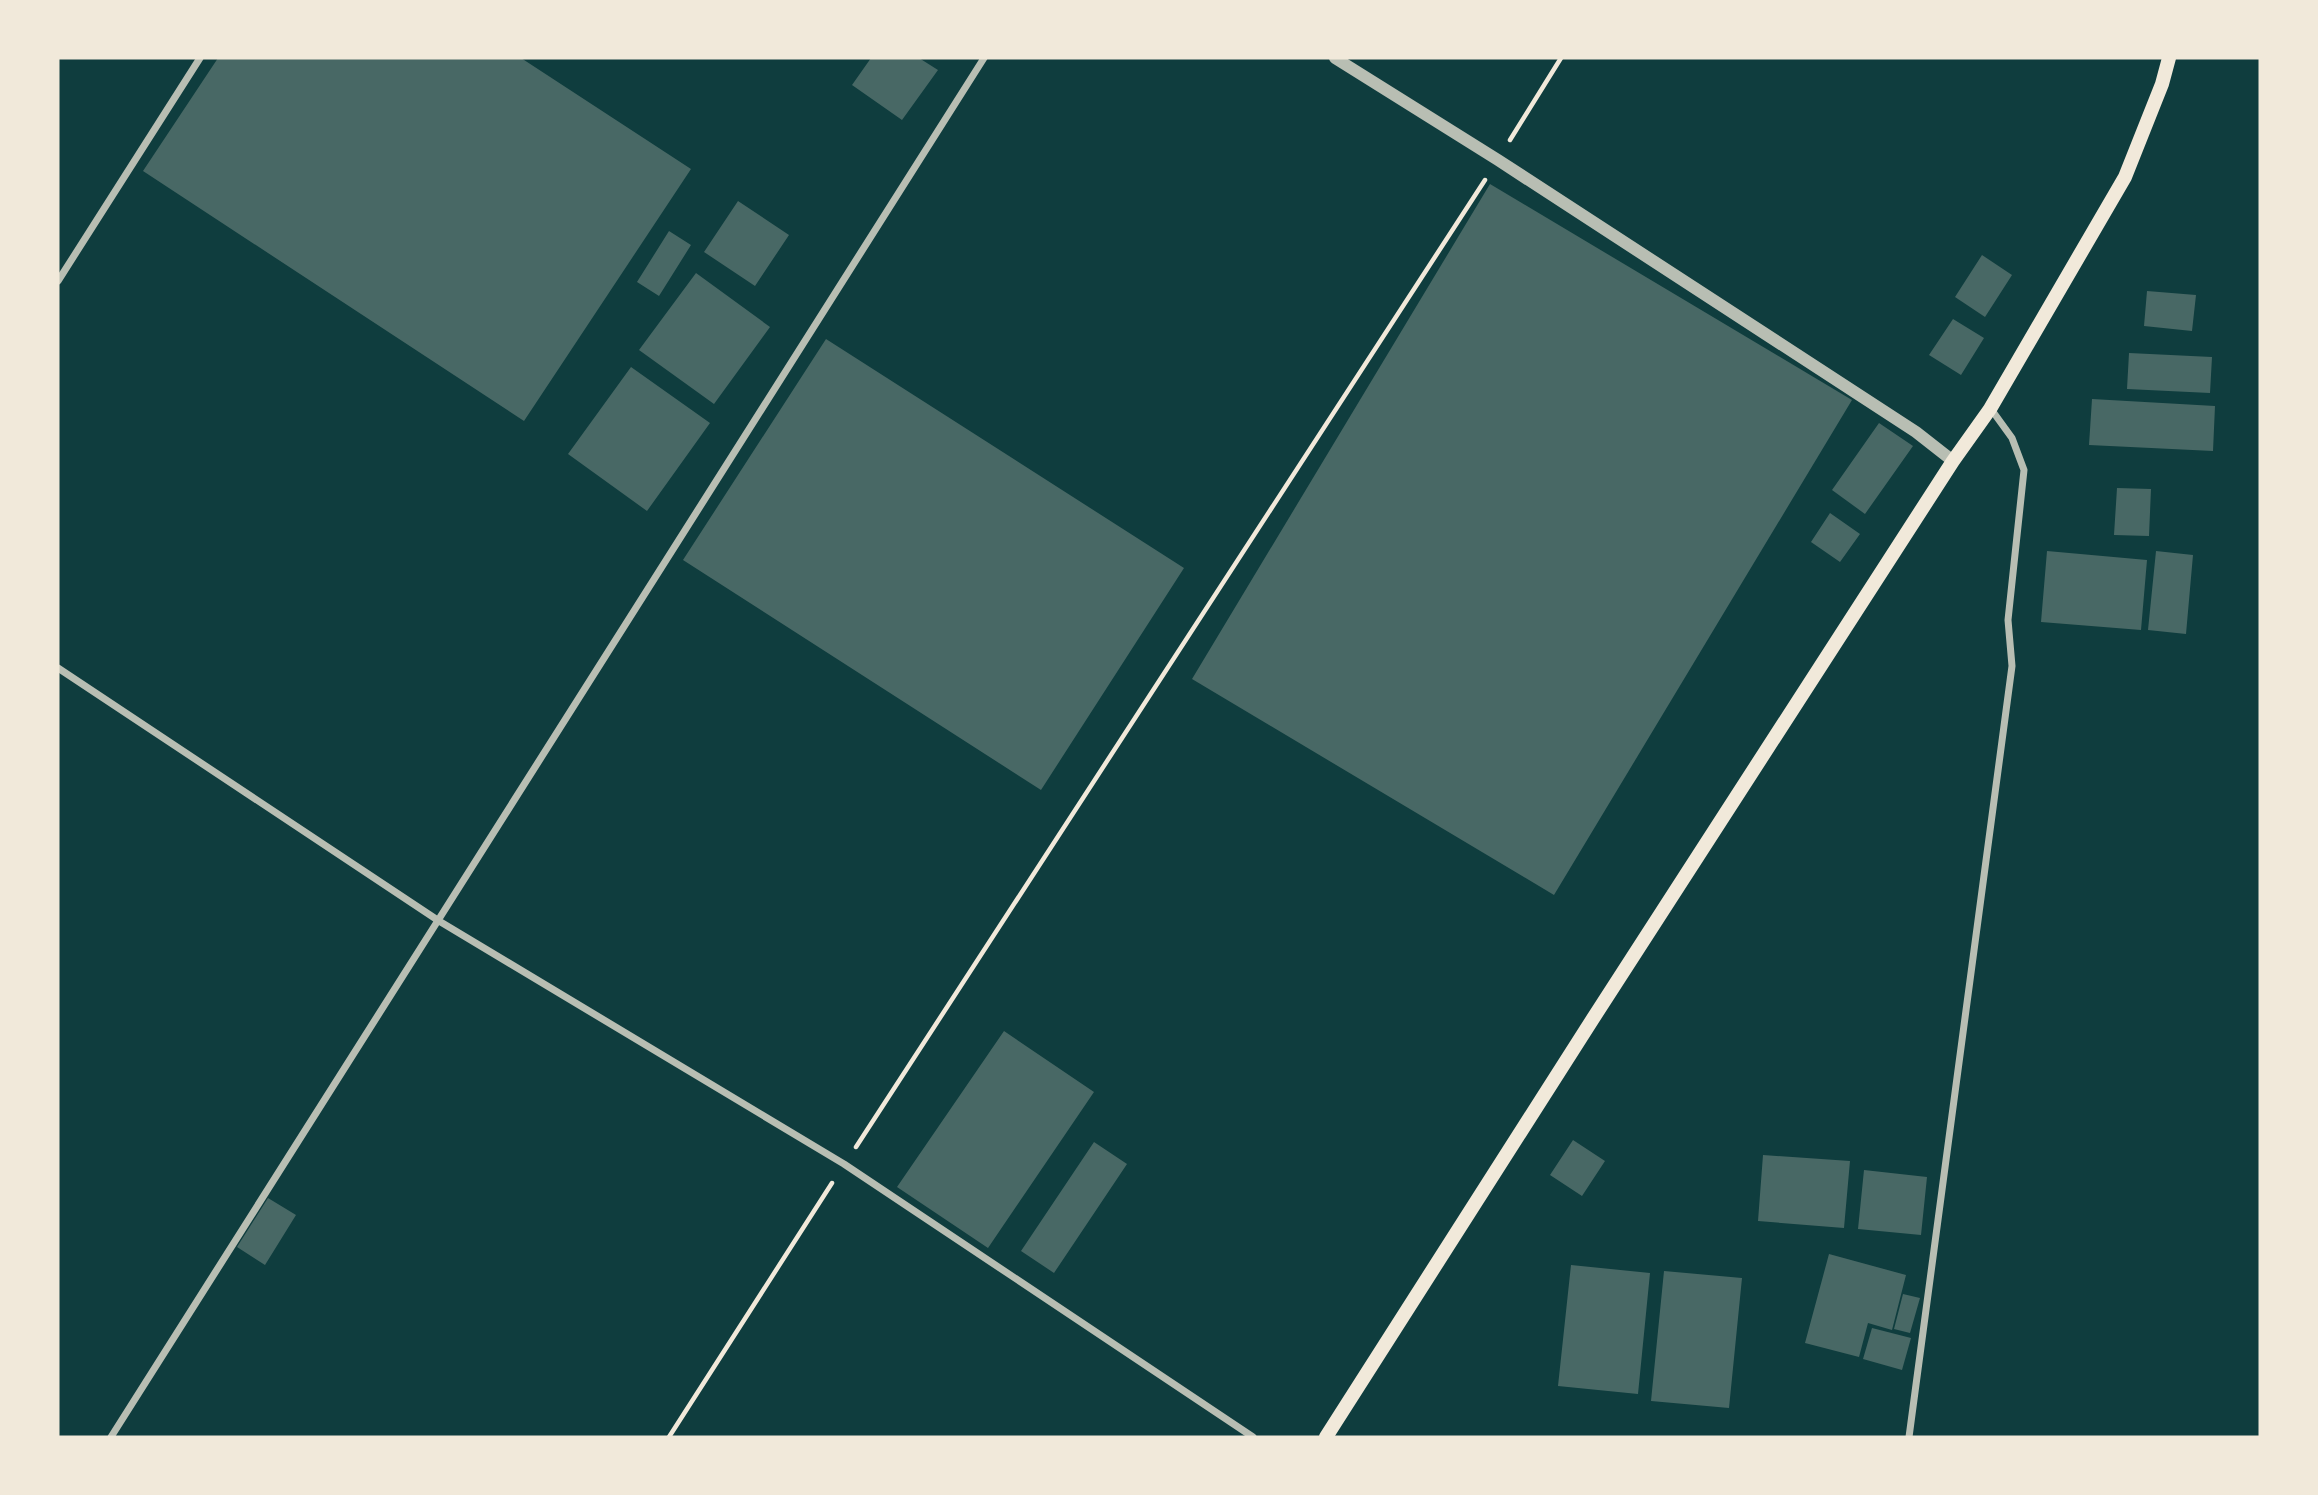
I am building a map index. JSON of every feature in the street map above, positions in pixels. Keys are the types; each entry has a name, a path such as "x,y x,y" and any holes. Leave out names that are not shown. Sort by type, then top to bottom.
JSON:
{"main road":[{"path":"1326,1437 1594,1017 1953,461 1990,408 2124,177 2162,84 2169,58"}],"street":[{"path":"58,281 200,58"},
{"path":"111,1437 984,58"},
{"path":"1335,58 1498,160 1916,432 1953,461"},
{"path":"1909,1437 2012,666 2008,621 2024,470 2012,438 1990,408"},
{"path":"58,668 439,921 844,1164 1253,1437"}],"path":[{"path":"669,1437 1562,58"}],"building":[{"path":"218,58 521,58 691,169 524,421 143,171"},
{"path":"871,58 919,58 938,70 902,120 852,85"},
{"path":"1490,184 1852,400 1554,895 1192,679"},
{"path":"738,201 789,235 755,286 704,252"},
{"path":"669,231 691,245 659,296 637,282"},
{"path":"1982,255 2012,275 1985,317 1955,297"},
{"path":"696,273 770,327 714,404 639,350"},
{"path":"2147,291 2196,295 2192,331 2144,326"},
{"path":"1953,319 1984,338 1961,375 1929,355"},
{"path":"826,339 1184,568 1041,790 683,560"},
{"path":"2129,353 2212,357 2210,393 2127,389"},
{"path":"631,367 710,423 647,511 568,454"},
{"path":"2092,399 2215,406 2213,451 2089,445"},
{"path":"1879,423 1913,446 1865,514 1832,490"},
{"path":"2117,488 2151,489 2149,536 2114,535"},
{"path":"1830,513 1860,534 1840,562 1811,542"},
{"path":"2047,551 2147,560 2141,630 2041,622"},
{"path":"2156,551 2193,555 2186,634 2148,630"},
{"path":"1004,1031 1094,1092 988,1248 897,1187"},
{"path":"1573,1140 1605,1161 1582,1196 1550,1175"},
{"path":"1094,1142 1127,1164 1054,1273 1021,1251"},
{"path":"1763,1155 1850,1161 1844,1228 1758,1221"},
{"path":"1864,1170 1927,1177 1921,1235 1858,1229"},
{"path":"268,1198 296,1215 265,1265 237,1247"},
{"path":"1829,1254 1906,1275 1892,1330 1868,1323 1859,1357 1805,1343"},
{"path":"1571,1265 1650,1273 1638,1394 1558,1386"},
{"path":"1664,1271 1742,1278 1729,1408 1651,1401"},
{"path":"1903,1294 1920,1298 1910,1333 1894,1329"},
{"path":"1872,1328 1911,1338 1902,1370 1863,1359"}]}
